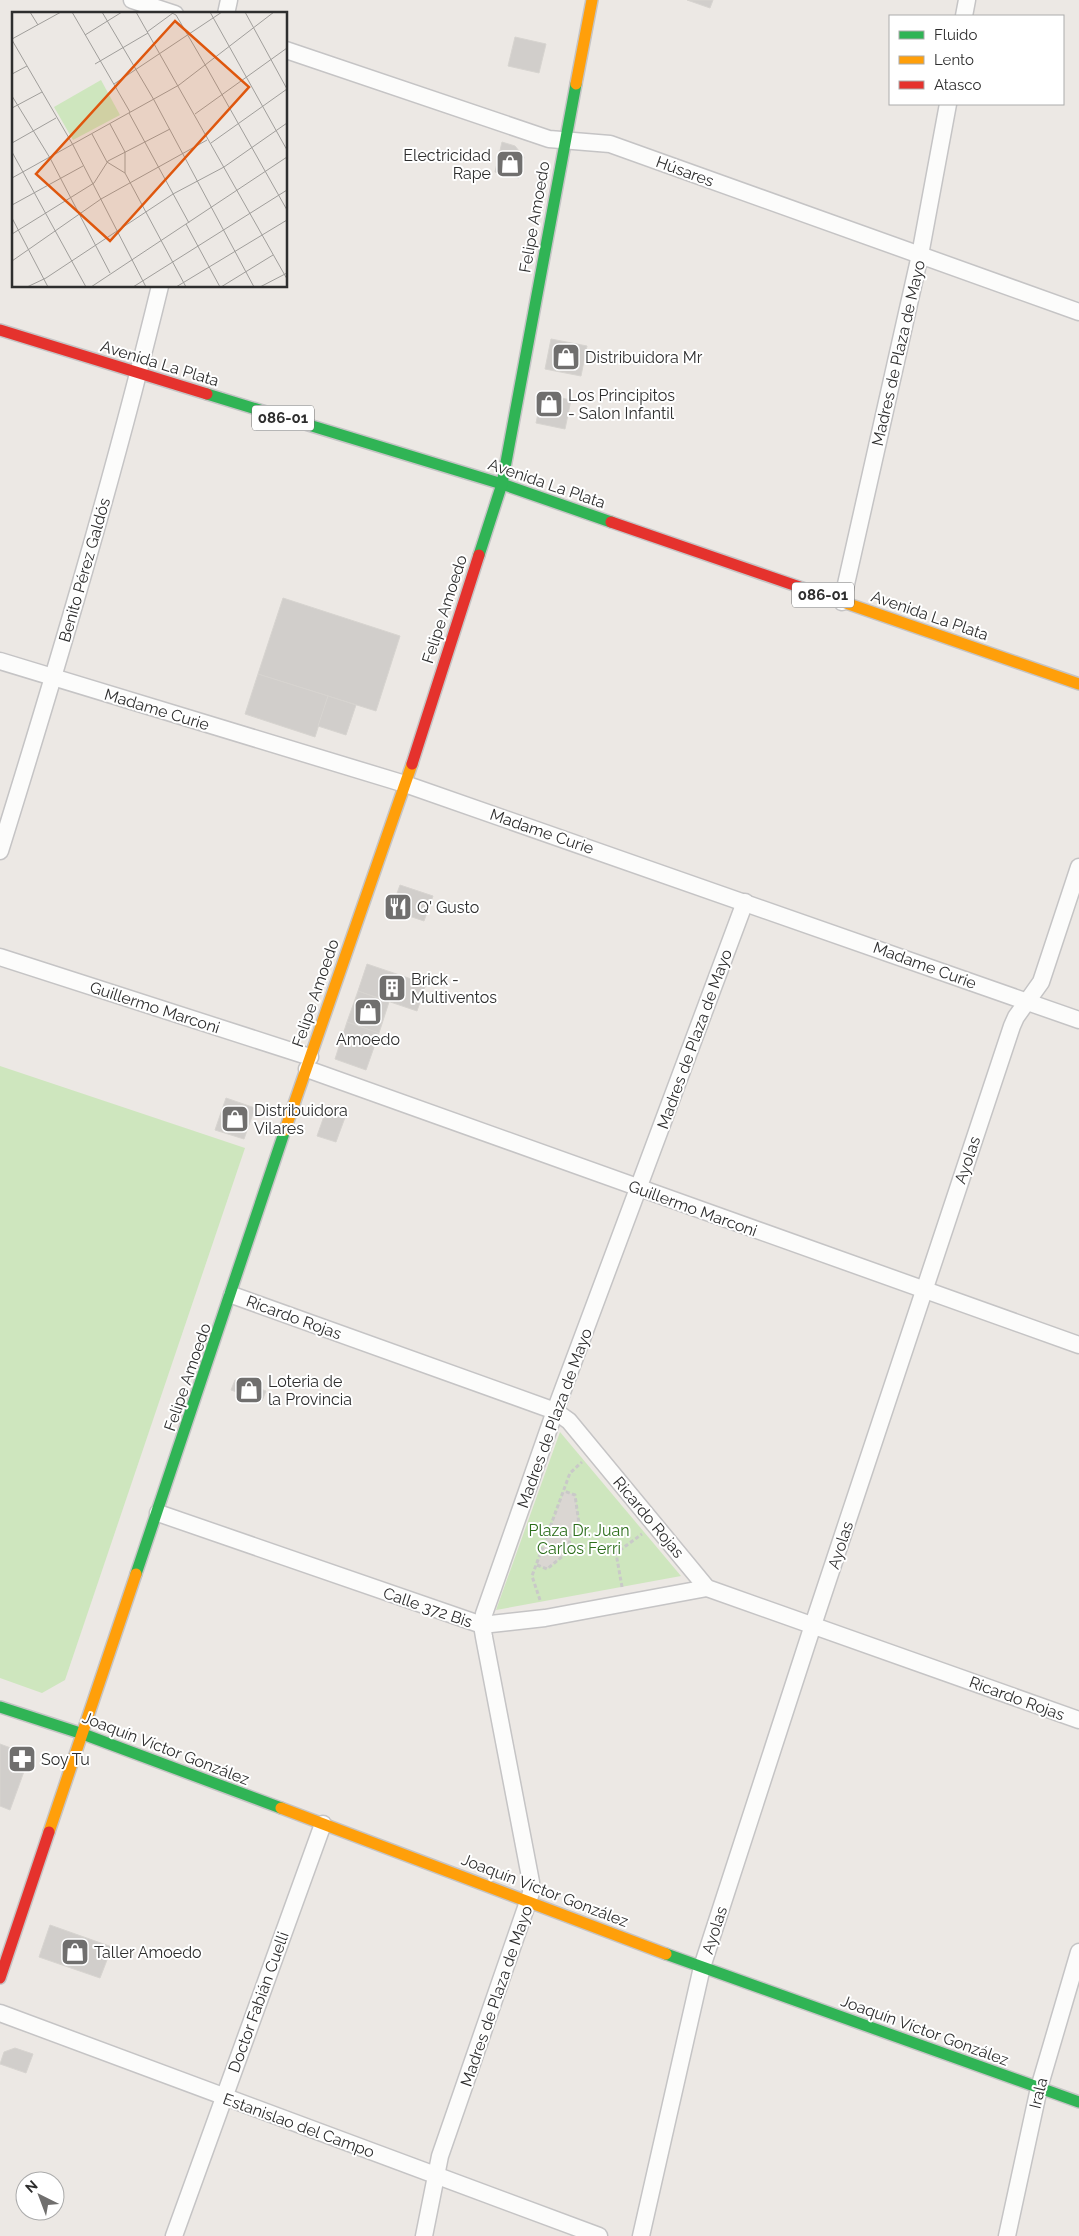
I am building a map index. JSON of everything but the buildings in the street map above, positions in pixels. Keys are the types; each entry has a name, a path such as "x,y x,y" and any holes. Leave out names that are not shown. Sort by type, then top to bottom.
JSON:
{"main road":[{"name":"Felipe Amoedo","path":"0,1978 405,784 502,484 564,140 592,0"},
{"name":"Avenida La Plata","path":"0,330 502,484 1079,684"},
{"name":"Joaquín Víctor González","path":"0,1707 83,1734 702,1967 1079,2102"}],"street":[{"path":"132,0 169,12"},
{"path":"964,15 967,0"},
{"name":"Húsares","path":"288,51 549,139 610,144 1079,312"},
{"name":"Madres de Plaza de Mayo","path":"842,602 920,256 948,105"},
{"name":"Benito Pérez Galdós","path":"0,851 53,678 139,374 160,288"},
{"name":"Madame Curie","path":"0,661 405,784 1079,1020"},
{"name":"Ayolas","path":"641,2236 702,1967 813,1625 1012,1026 1016,1017 1041,982 1079,867"},
{"name":"Madres de Plaza de Mayo","path":"424,2236 440,2156 529,1902 531,1882 482,1625 484,1614 556,1411 745,902"},
{"name":"Guillermo Marconi","path":"0,957 309,1063 639,1188 1079,1345"},
{"name":"Ricardo Rojas","path":"232,1294 556,1411 569,1421 707,1588 1079,1720"},
{"name":"Calle 372 Bis","path":"158,1513 482,1625 545,1618 707,1588"},
{"name":"Doctor Fabián Cuelli","path":"174,2236 323,1824"},
{"name":"Irala","path":"1007,2236 1039,2088 1079,1952"},
{"name":"Estanislao del Campo","path":"0,2013 599,2236"}],"path":[{"path":"545,1618 532,1576 570,1473 595,1452"},
{"path":"537,1565 547,1569 569,1551 570,1536 579,1524 575,1495 564,1491"},
{"path":"616,1553 655,1524"},
{"path":"601,1548 616,1553"},
{"path":"616,1553 626,1602"}],"green space":[{"path":"0,1066 245,1148 65,1680 42,1693 0,1678"},
{"name":"Plaza Dr. Juan Carlos Ferri","path":"560,1432 681,1576 496,1610"}],"shaded area":[{"path":"564,1491 575,1495 579,1524 570,1537 569,1551 547,1569 537,1565"}],"traffic: fast":[{"path":"479,555 502,484 576,84"},
{"path":"207,394 502,484 611,522"},
{"path":"136,1574 285,1130"},
{"path":"0,1707 83,1734 281,1808"},
{"path":"666,1954 1079,2102"}],"traffic: slow":[{"path":"576,84 592,0"},
{"path":"817,593 1079,684"},
{"path":"285,1130 412,764"},
{"path":"49,1832 136,1574"},
{"path":"281,1808 666,1954"}],"traffic: jam":[{"path":"0,330 207,394"},
{"path":"611,522 817,593"},
{"path":"412,764 479,555"},
{"path":"0,1978 49,1832"}],"place":[{"name":"Electricidad Rape","path":"510,164"},
{"name":"Distribuidora Mr","path":"566,357"},
{"name":"Los Principitos - Salon Infantil","path":"549,404"},
{"name":"Q' Gusto","path":"398,907"},
{"name":"Brick - Multiventos","path":"392,988"},
{"name":"Amoedo","path":"368,1012"},
{"name":"Distribuidora Vilares","path":"235,1119"},
{"name":"Loteria de la Provincia","path":"249,1390"},
{"name":"Soy Tu","path":"22,1759"},
{"name":"Taller Amoedo","path":"75,1952"}]}
